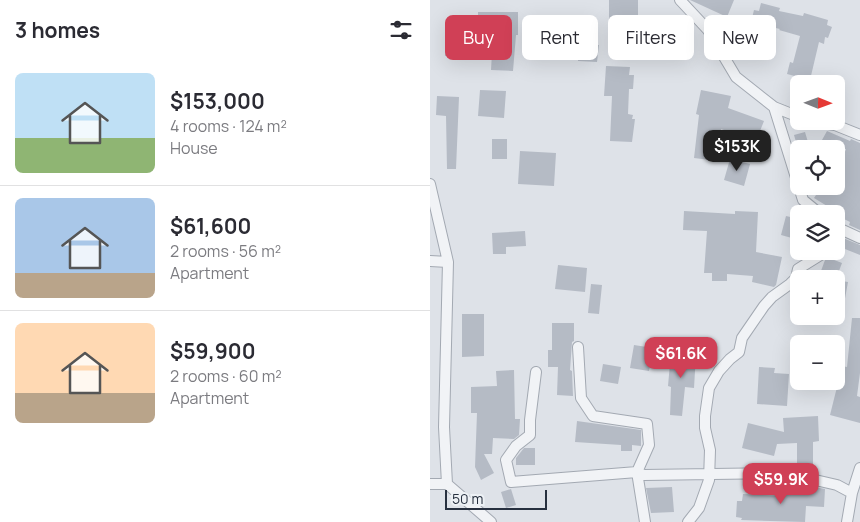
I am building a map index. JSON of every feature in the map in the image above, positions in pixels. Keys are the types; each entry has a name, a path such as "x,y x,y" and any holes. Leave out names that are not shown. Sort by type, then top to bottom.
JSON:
{"street":[{"path":"680,0 708,30 736,76 774,107 790,113"},
{"path":"774,107 803,200 809,205"},
{"path":"845,129 860,135"},
{"path":"430,184 448,262 444,427 448,484"},
{"path":"845,232 860,238"},
{"path":"688,522 699,508 709,480 710,450 704,428 704,416 709,388 719,371 739,352 742,338 764,306 772,297 796,278 798,269 813,260"},
{"path":"430,261 448,262"},
{"path":"578,347 581,398 592,416 647,424 649,445 637,472 644,522"},
{"path":"536,372 530,436 516,446 506,460 511,482 637,472 644,475 785,473 837,485 852,493"},
{"path":"847,522 852,493 860,468"},
{"path":"430,484 448,484 491,522"}],"building":[{"path":"609,0 638,0 638,15 609,15"},
{"path":"690,0 734,0 728,15 723,15"},
{"path":"761,3 780,8 779,11 803,16 804,13 828,20 827,25 832,27 828,38 825,37 824,44 819,42 811,75 787,74 790,62 793,63 800,36 776,28 776,15 753,15 754,10 759,11"},
{"path":"478,12 518,12 518,35 516,35 513,71 491,70 492,60 512,60 512,15 478,15"},
{"path":"578,60 597,60 597,62"},
{"path":"606,66 630,67 629,75 634,75 633,89 629,89 628,114 633,115 632,119 635,119 632,142 610,141 612,96 604,96"},
{"path":"480,90 506,91 504,118 478,116"},
{"path":"701,90 731,96 728,108 764,121 756,141 721,129 718,161 694,158 699,115 696,114"},
{"path":"437,96 459,97 456,169 447,169 446,116 436,115"},
{"path":"827,131 850,141 851,139 860,143 860,230 849,225 850,222 845,220 845,205 825,205 814,198 816,195 845,195 845,140 822,140"},
{"path":"805,132 807,140 795,140 794,135"},
{"path":"492,139 507,139 507,159 492,159"},
{"path":"520,151 556,153 554,186 518,184"},
{"path":"730,159 750,164 744,186 724,180"},
{"path":"684,211 735,214 735,211 758,212 756,252 782,257 776,285 774,287 752,282 753,276 727,274 727,281 712,281 712,273 704,273 707,231 683,230"},
{"path":"786,216 790,217 790,238 781,235"},
{"path":"525,231 526,246 506,247 506,254 493,254 492,233"},
{"path":"845,239 860,245 860,255 845,249"},
{"path":"825,260 834,260 842,263 839,270 821,270"},
{"path":"558,265 587,268 585,292 555,289"},
{"path":"845,282 848,282 845,298"},
{"path":"591,284 602,285 599,314 588,313"},
{"path":"462,314 484,314 484,356 462,357"},
{"path":"852,318 860,318 860,373 857,396 860,397 860,423 830,415 836,390 845,390 845,367 847,367"},
{"path":"552,323 574,323 574,341 572,342 570,370 572,371 573,396 557,395 558,367 548,367 548,350 552,350"},
{"path":"634,345 653,348 649,371 630,368"},
{"path":"671,352 696,354 694,388 685,387 682,416 670,415 671,387 668,386"},
{"path":"603,364 621,367 618,384 600,381"},
{"path":"759,367 775,368 774,373 789,374 787,406 757,404"},
{"path":"514,370 515,419 520,419 519,435 514,439 493,438 492,454 484,454 494,473 481,480 475,467 477,413 471,413 471,387 497,386 496,371"},
{"path":"818,416 819,441 813,442 813,466 797,466 797,443 777,444 774,456 742,448 748,423 784,432 783,418"},
{"path":"577,421 641,430 641,446 632,445 632,451 621,451 621,445 575,442"},
{"path":"524,448 535,448 535,465 516,465 516,458"},
{"path":"787,484 825,489 824,507 806,506 805,522 741,520 742,518 736,517 737,501 742,501 743,494 786,496"},
{"path":"672,487 674,512 651,513 646,488"},
{"path":"511,489 516,505 506,508 501,492"}]}
